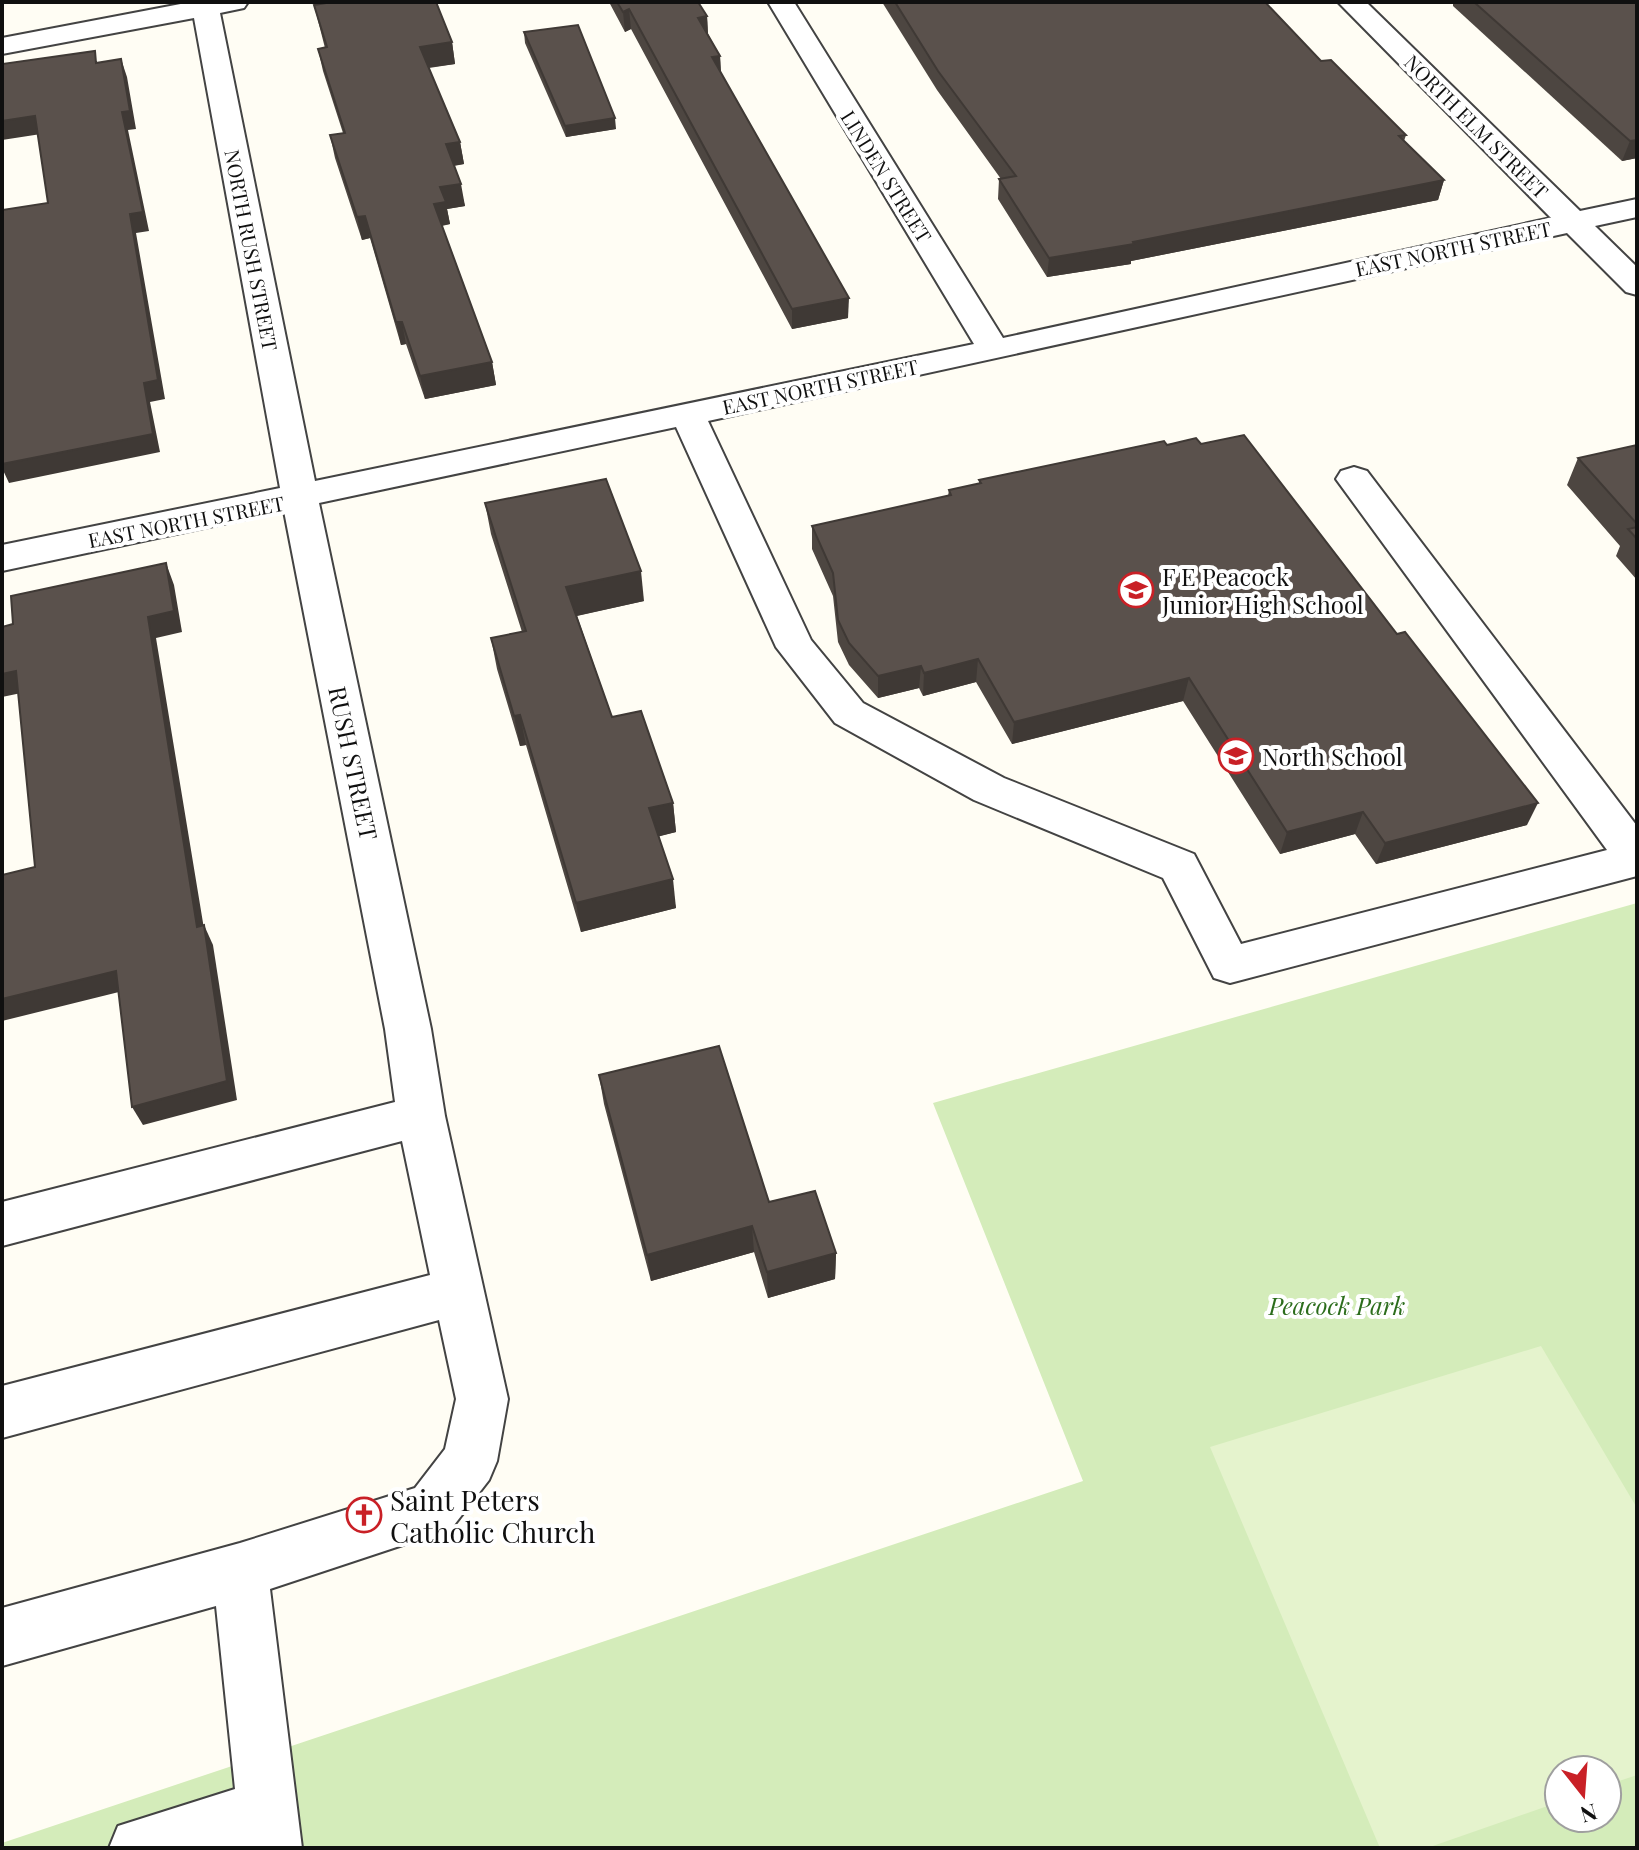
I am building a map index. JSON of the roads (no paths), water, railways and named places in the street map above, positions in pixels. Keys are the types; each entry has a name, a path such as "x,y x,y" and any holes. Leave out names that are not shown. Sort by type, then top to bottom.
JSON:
{"street":[{"name":"LINDEN STREET","path":"781,2 994,350"},
{"name":"NORTH ELM STREET","path":"1351,2 1637,285"},
{"path":"2,46 215,4"},
{"name":"NORTH RUSH STREET","path":"215,4 300,498"},
{"name":"EAST NORTH STREET","path":"2,558 300,498 994,350 1637,208"},
{"path":"688,415 795,647 849,713 989,789 1179,866 1230,965 1637,858 1354,479"},
{"name":"RUSH STREET","path":"2,1637 240,1571 432,1510 470,1461 482,1399 421,1116 408,1029 300,498"},
{"path":"2,1224 421,1116"},
{"path":"2,1412 459,1291"},
{"path":"140,1848 269,1828 240,1571"}],"place":[{"name":"F E Peacock Junior High School","path":"1136,590"},
{"name":"North School","path":"1236,756"},
{"name":"Saint Peters Catholic Church","path":"364,1515"}],"park label":[{"name":"Peacock Park","path":"1337,1305"}]}
